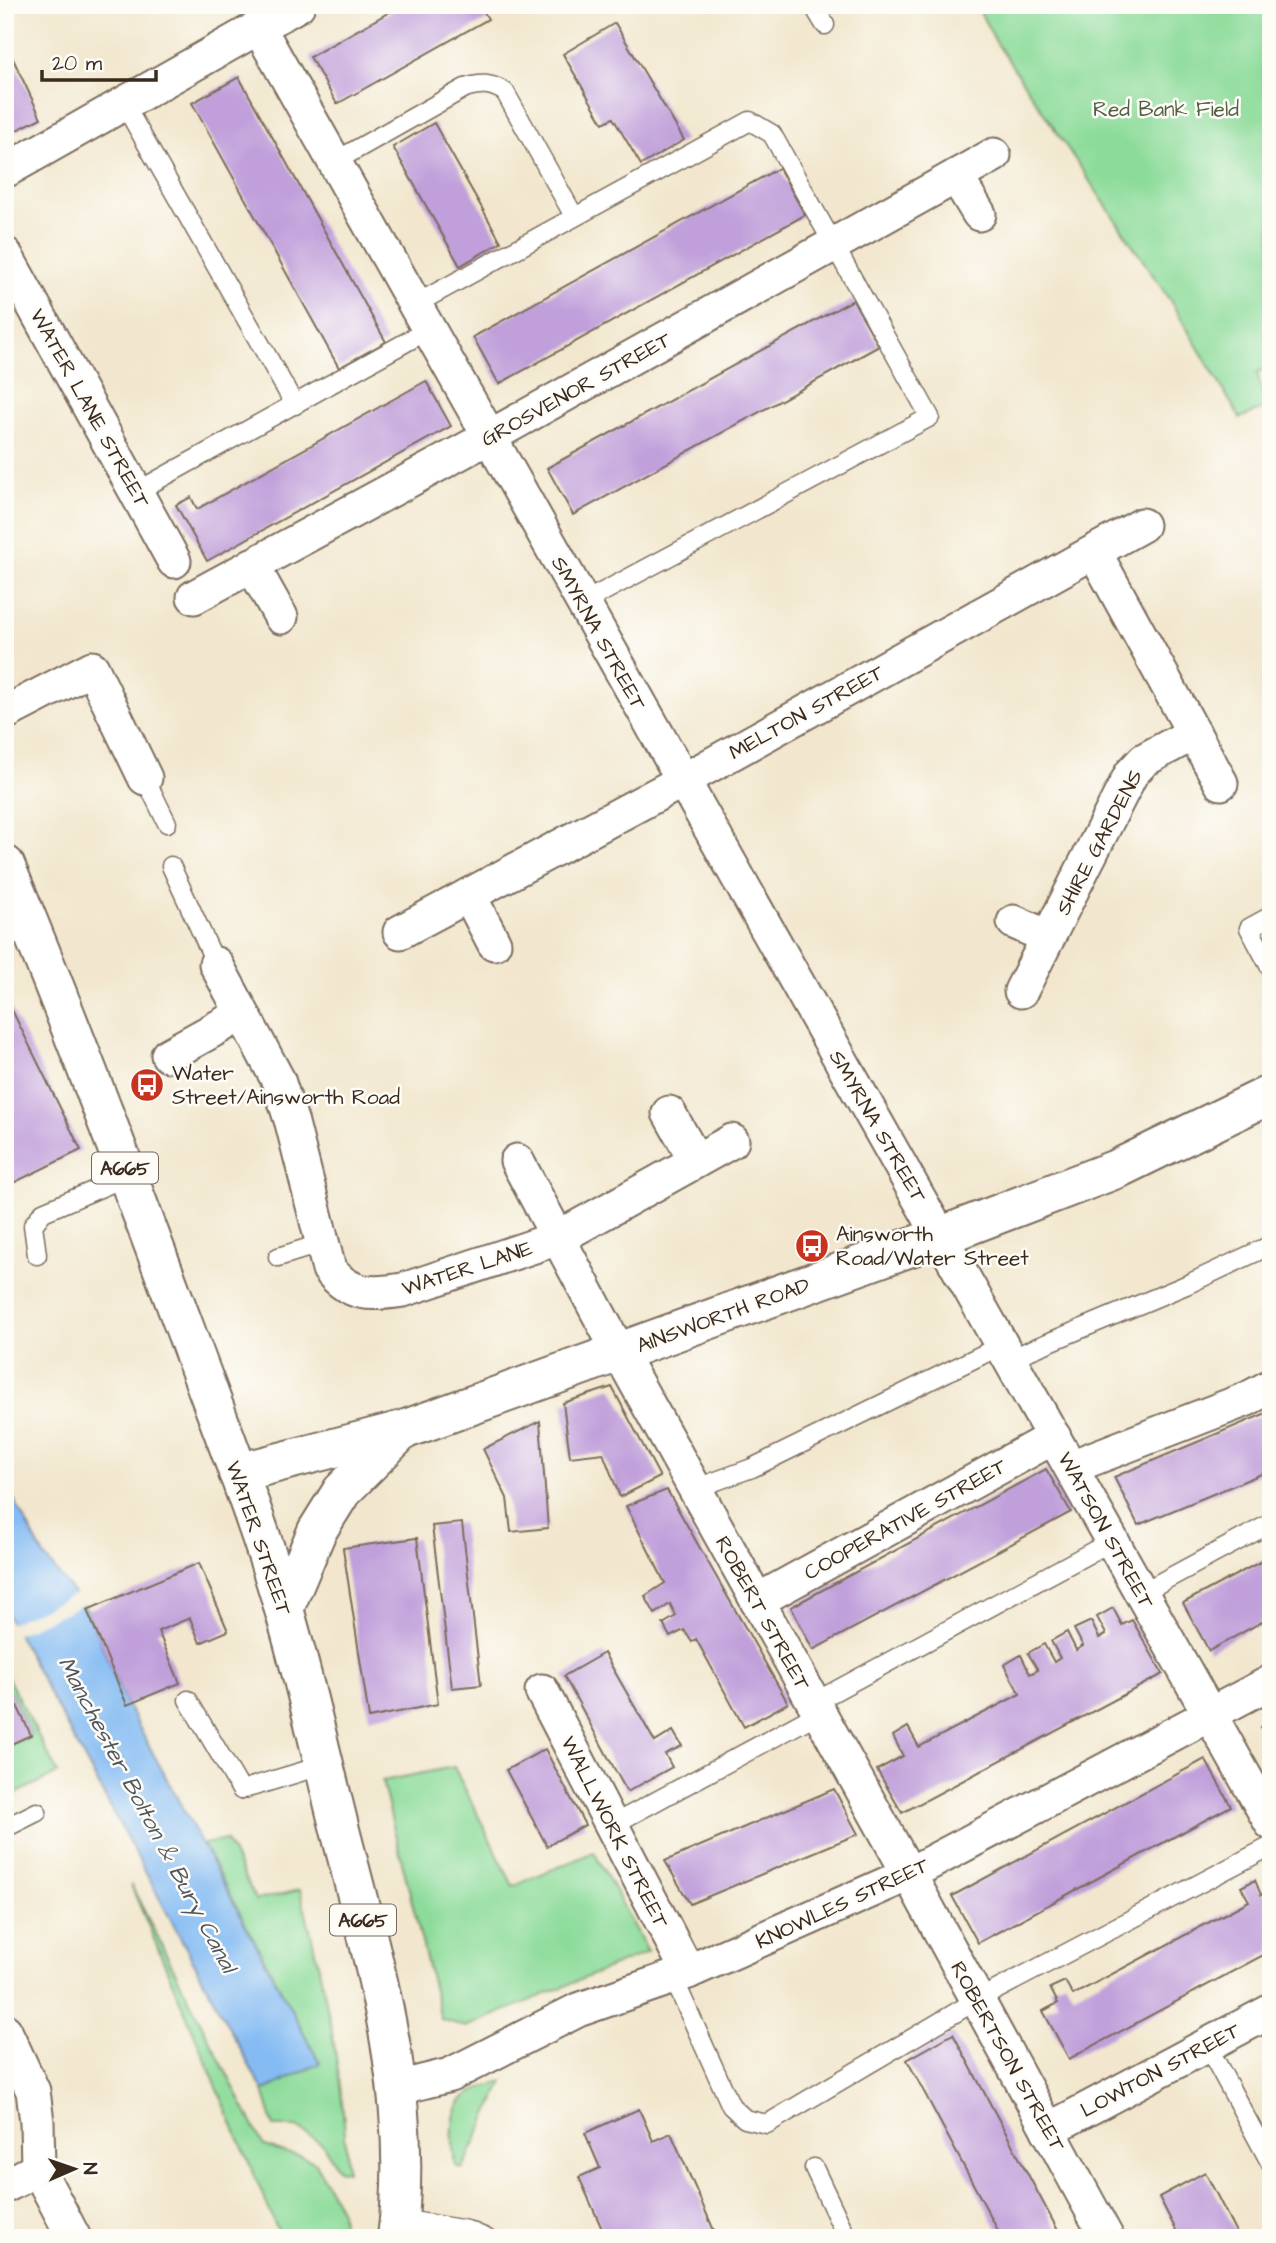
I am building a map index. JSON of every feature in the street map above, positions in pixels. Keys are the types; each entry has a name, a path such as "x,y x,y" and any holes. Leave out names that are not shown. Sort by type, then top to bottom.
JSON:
{"main road":[{"name":"WATER STREET","path":"5,866 18,932 128,1176 238,1473 284,1609 376,1972 398,2088 402,2154 398,2228"},
{"name":"AINSWORTH ROAD","path":"238,1473 403,1430 941,1236 1119,1168 1271,1094"},
{"name":"AINSWORTH ROAD","path":"284,1609 317,1531 342,1491 403,1430"}],"street":[{"path":"5,171 298,5"},
{"name":"SMYRNA STREET","path":"259,28 941,1236"},
{"name":"GROSVENOR STREET","path":"194,597 489,437 994,155"},
{"path":"956,176 979,214"},
{"name":"WATER LANE STREET","path":"5,254 174,561"},
{"name":"MELTON STREET","path":"400,932 682,781 1142,525"},
{"path":"1096,553 1222,783"},
{"path":"252,565 281,617"},
{"path":"5,713 92,668 145,778"},
{"name":"SHIRE GARDENS","path":"1021,991 1131,774 1144,760 1194,733"},
{"path":"469,895 495,943"},
{"name":"SHIRE GARDENS","path":"1014,922 1048,937"},
{"name":"WATER LANE","path":"216,964 278,1080 329,1269 338,1282 355,1289 376,1294 402,1290 558,1238 732,1141"},
{"path":"168,1055 242,1014"},
{"path":"669,1113 696,1161"},
{"path":"517,1161 619,1352"},
{"name":"WATSON STREET","path":"941,1236 1271,1824"},
{"name":"ROBERT STREET","path":"619,1352 909,1874"},
{"path":"1070,1467 1247,1399 1271,1386"},
{"name":"COOPERATIVE STREET","path":"757,1601 1054,1437"},
{"name":"KNOWLES STREET","path":"398,2088 450,2075 578,2010 680,1975 909,1874 1271,1682"},
{"name":"WALLWORK STREET","path":"542,1691 612,1825 680,1975"},
{"name":"ROBERTSON STREET","path":"909,1874 1107,2238"},
{"name":"LOWTON STREET","path":"1048,2130 1271,2011"},
{"path":"5,2031 33,2091 38,2169 74,2238"},
{"path":"5,2186 38,2169"}],"lane":[{"path":"813,5 825,25"},
{"path":"334,163 465,88 477,84 494,85 505,92 574,216"},
{"path":"124,104 295,405"},
{"path":"136,492 295,405 574,216 750,121 772,134 930,417 582,603"},
{"path":"145,778 167,823"},
{"path":"171,866 216,964"},
{"path":"1271,916 1249,928 1271,969"},
{"path":"37,1255 33,1225 43,1212 128,1176"},
{"path":"278,1257 323,1243"},
{"path":"694,1489 752,1468 1006,1352 1186,1285 1271,1245"},
{"path":"1141,1593 1271,1523"},
{"path":"612,1825 1112,1541"},
{"path":"188,1700 241,1790 324,1765"},
{"path":"5,1828 37,1812"},
{"path":"680,1975 731,2106 745,2119 767,2124 978,2000 1271,1846"},
{"path":"1208,2045 1271,2164"},
{"path":"814,2168 847,2238"},
{"path":"398,2228 467,2230 486,2238"}],"green space":[{"name":"Red Bank Field","path":"976,5 1271,5 1271,368 1257,372 1266,408 1240,418 1171,302 996,42"},
{"path":"5,1673 58,1773 5,1799 5,1747 31,1735 11,1693 5,1696"},
{"path":"454,1767 513,1886 594,1852 648,1952 466,2027 441,2019 382,1781"},
{"path":"226,1840 256,1900 300,1890 331,2029 342,2100 347,2171 338,2169 323,2145 297,2127 274,2127 263,2091 320,2063 203,1844"},
{"path":"131,1885 263,2145 302,2156 316,2163 341,2212 343,2238 281,2238"},
{"path":"503,2082 463,2168 455,2166 453,2129 460,2103 474,2091"}],"water":[{"name":"Manchester Bolton & Bury Canal","path":"5,1483 44,1556 87,1610 127,1705 320,2063 263,2091 5,1611"}],"pier":[{"path":"78,1593 86,1603 15,1635 9,1624"}],"building":[{"path":"402,5 480,5 488,19 337,104 310,57"},
{"path":"615,23 684,140 641,165 613,118 603,123 563,54"},
{"path":"5,42 41,118 5,136"},
{"path":"239,77 386,342 339,368 192,103"},
{"path":"434,123 501,242 460,266 393,147"},
{"path":"779,168 805,215 499,384 473,337"},
{"path":"853,300 879,346 573,515 547,468"},
{"path":"426,381 451,426 207,561 176,505 191,497 197,509"},
{"path":"5,996 81,1150 5,1187"},
{"path":"612,1387 660,1477 620,1497 603,1453 570,1457 563,1403"},
{"path":"1271,1411 1271,1470 1138,1525 1114,1477"},
{"path":"540,1421 548,1528 511,1532 507,1498 483,1449"},
{"path":"1046,1469 1071,1512 813,1650 791,1607"},
{"path":"667,1490 788,1703 744,1727 696,1639 692,1642 684,1630 670,1637 663,1624 676,1616 670,1604 655,1614 645,1596 665,1583 626,1506"},
{"path":"462,1523 481,1685 452,1688 432,1526"},
{"path":"417,1538 438,1704 369,1718 343,1548"},
{"path":"1271,1556 1271,1617 1209,1651 1183,1603"},
{"path":"199,1563 228,1631 200,1643 190,1618 158,1631 180,1683 127,1705 87,1610"},
{"path":"1113,1608 1122,1625 1132,1620 1163,1674 902,1813 877,1770 903,1756 893,1736 908,1727 919,1747 1020,1694 1004,1665 1021,1655 1030,1674 1038,1670 1028,1653 1044,1644 1054,1662 1060,1658 1051,1641 1067,1632 1076,1650 1083,1646 1074,1629 1091,1621 1099,1638 1106,1634 1097,1617"},
{"path":"604,1653 655,1742 673,1731 682,1746 665,1754 672,1767 627,1792 564,1676"},
{"path":"11,1693 31,1735 5,1747 5,1696"},
{"path":"1271,1722 1271,1746 1261,1727"},
{"path":"545,1749 585,1825 547,1846 506,1770"},
{"path":"1205,1759 1231,1806 978,1943 952,1896"},
{"path":"834,1789 858,1834 690,1904 665,1861"},
{"path":"1255,1880 1261,1895 1271,1890 1271,1951 1069,2059 1043,2011 1058,2003 1050,1988 1065,1981 1073,1995 1249,1901 1241,1887"},
{"path":"953,2034 1062,2238 1002,2238 907,2060"},
{"path":"639,2109 653,2141 671,2133 716,2235 709,2238 606,2238 579,2177 600,2168 585,2133"},
{"path":"1205,2172 1239,2238 1180,2238 1159,2197"}],"place":[{"name":"Water Street/Ainsworth Road","path":"147,1085"},
{"name":"Ainsworth Road/Water Street","path":"812,1246"}]}
